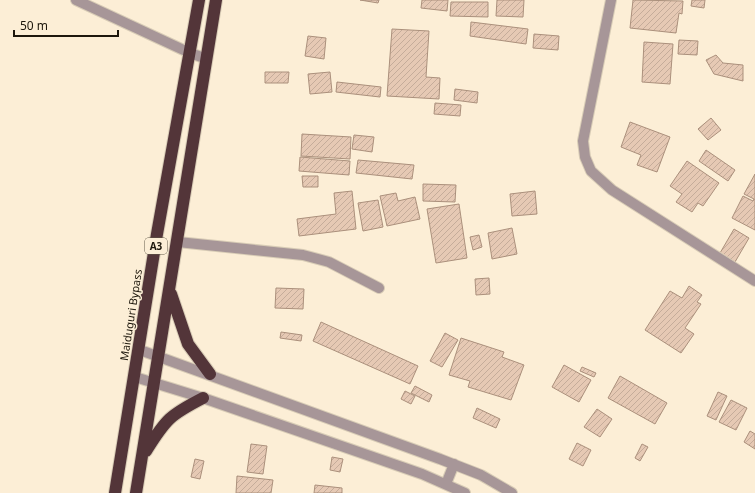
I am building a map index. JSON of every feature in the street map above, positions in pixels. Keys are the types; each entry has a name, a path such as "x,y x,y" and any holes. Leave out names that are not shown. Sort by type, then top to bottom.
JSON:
{"highway":[{"name":"Maiduguri Bypass","path":"115,493 140,350 157,234 199,0"},
{"name":"A3","path":"136,493 170,292 216,0"},
{"path":"170,292 188,344 210,374"},
{"path":"142,457 162,425 170,417 203,398"}],"street":[{"path":"76,0 190,53 207,59"},
{"path":"611,0 583,141 585,157 591,171 612,190 755,281"},
{"path":"178,242 303,255 329,262 379,288"},
{"path":"140,350 210,374 454,464 481,475 512,493"},
{"path":"135,377 203,398 422,474 466,493"},
{"path":"446,484 454,464"}],"building":[{"path":"360,0 379,0 378,3"},
{"path":"422,0 448,0 447,11 421,8"},
{"path":"497,0 524,0 523,17 496,16"},
{"path":"633,0 683,1 682,14 679,13 676,33 630,28"},
{"path":"692,0 705,0 704,8 691,6"},
{"path":"451,2 488,2 488,17 450,16"},
{"path":"471,22 528,29 526,44 470,36"},
{"path":"392,29 429,31 426,77 440,78 439,99 387,96"},
{"path":"534,34 559,36 558,50 533,48"},
{"path":"308,36 326,38 324,59 305,56"},
{"path":"679,40 698,41 697,55 678,54"},
{"path":"644,42 673,44 670,84 642,82"},
{"path":"716,55 723,63 743,65 743,81 714,74 706,60"},
{"path":"265,72 289,72 288,83 265,83"},
{"path":"330,72 332,92 310,94 308,74"},
{"path":"337,82 381,87 380,97 336,92"},
{"path":"455,89 478,92 477,103 454,100"},
{"path":"435,103 461,105 460,116 434,114"},
{"path":"711,118 721,130 708,140 698,129"},
{"path":"630,122 670,137 657,172 637,165 641,155 621,147"},
{"path":"302,134 351,137 350,159 301,156"},
{"path":"354,135 374,137 372,152 352,149"},
{"path":"706,150 735,170 728,181 699,161"},
{"path":"300,157 350,161 349,175 299,171"},
{"path":"358,160 414,165 412,179 356,173"},
{"path":"687,161 719,183 703,206 698,203 692,212 676,202 682,194 670,186"},
{"path":"755,174 755,230 732,218 743,196 753,201 754,199 744,194"},
{"path":"302,176 318,176 318,187 303,187"},
{"path":"423,184 456,185 455,202 423,201"},
{"path":"352,191 356,229 299,236 297,219 336,214 334,193"},
{"path":"535,191 537,214 512,216 510,194"},
{"path":"396,193 398,201 415,197 420,219 387,226 380,196"},
{"path":"378,200 383,227 363,231 358,203"},
{"path":"459,204 467,258 436,263 427,209"},
{"path":"512,228 517,254 492,259 488,233"},
{"path":"734,229 749,238 735,262 720,253"},
{"path":"479,235 482,247 473,250 470,237"},
{"path":"489,278 490,294 476,295 475,279"},
{"path":"689,286 702,295 697,302 701,304 685,328 694,334 681,353 645,330 670,291 682,298"},
{"path":"276,288 304,289 303,309 275,308"},
{"path":"321,322 418,366 410,384 313,341"},
{"path":"281,332 302,335 301,341 280,338"},
{"path":"445,333 458,340 442,367 430,361"},
{"path":"461,338 504,352 502,357 524,365 511,400 468,387 470,381 449,375"},
{"path":"564,365 591,380 579,402 552,387"},
{"path":"582,367 596,373 594,377 580,371"},
{"path":"620,376 667,403 655,424 608,398"},
{"path":"415,386 432,395 429,402 411,393"},
{"path":"405,391 415,396 411,404 401,399"},
{"path":"718,392 727,396 716,420 707,416"},
{"path":"731,400 747,408 736,430 719,422"},
{"path":"477,408 500,419 496,428 473,418"},
{"path":"597,409 612,419 600,437 584,427"},
{"path":"750,431 755,434 755,449 744,442"},
{"path":"577,443 591,450 583,466 569,459"},
{"path":"251,444 267,446 263,474 247,472"},
{"path":"642,444 648,447 640,461 635,458"},
{"path":"332,457 343,459 340,472 330,470"},
{"path":"195,459 204,461 200,479 191,477"},
{"path":"237,476 273,480 271,493 236,493"},
{"path":"315,485 342,488 342,493 314,493"}]}
